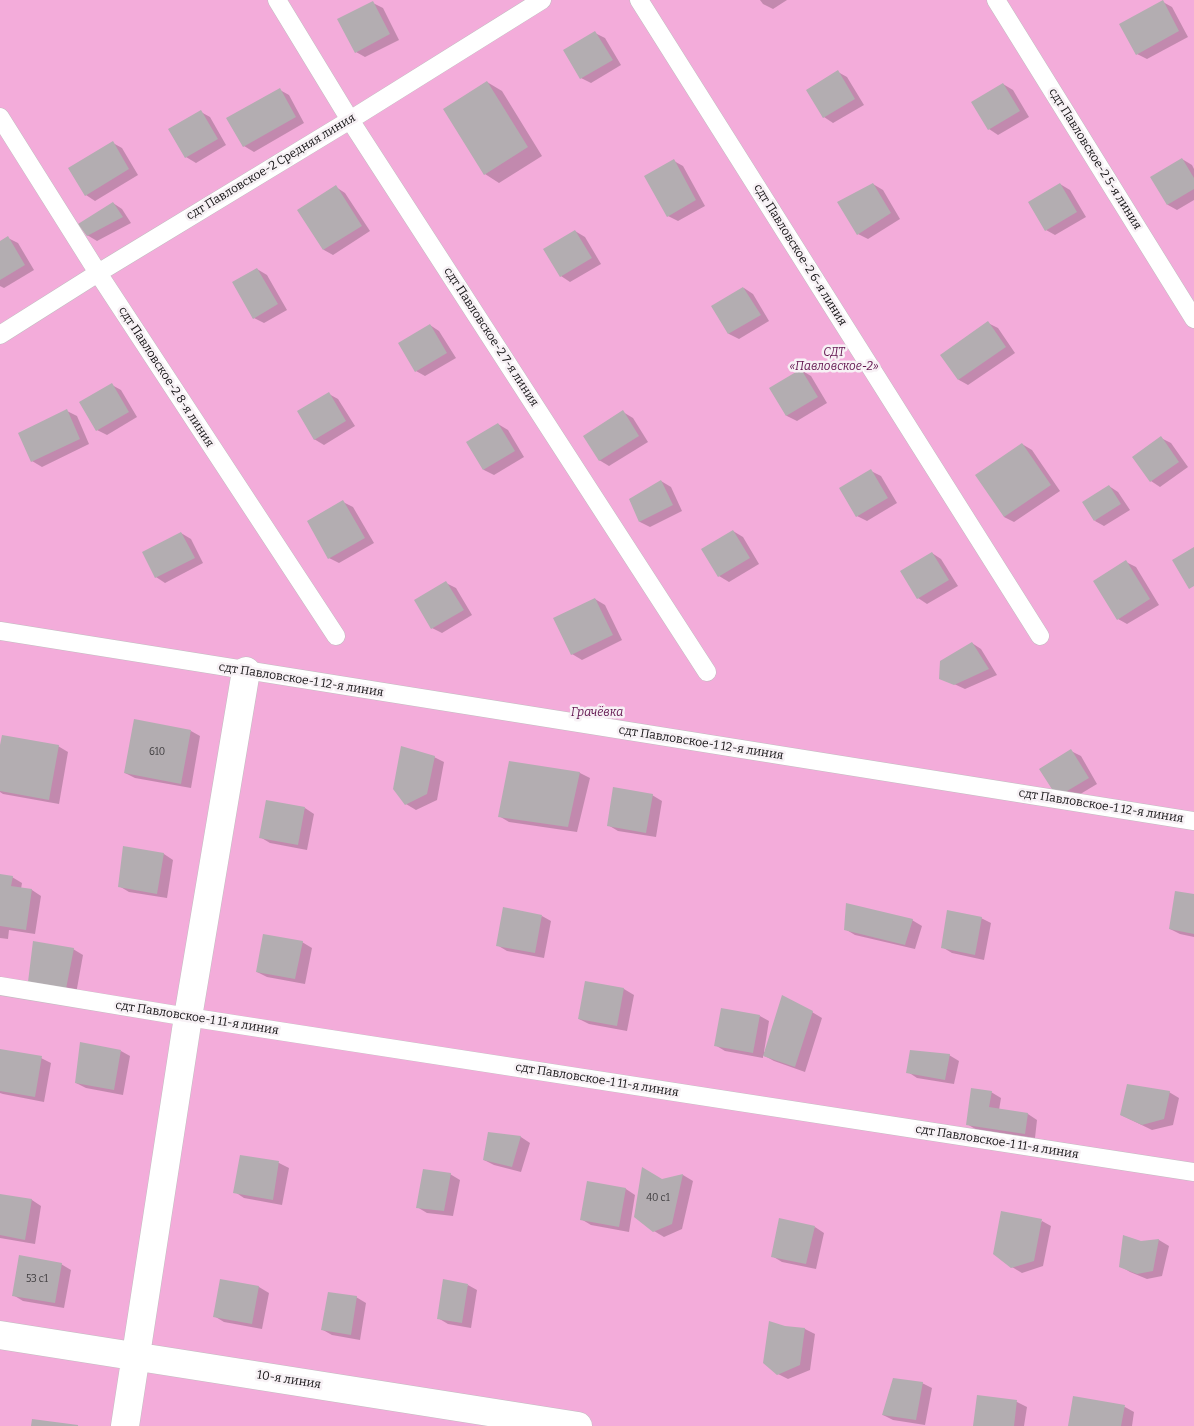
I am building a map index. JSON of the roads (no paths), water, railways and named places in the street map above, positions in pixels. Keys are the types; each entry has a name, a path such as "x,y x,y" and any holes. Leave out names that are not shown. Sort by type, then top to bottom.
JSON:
{"street":[{"path":"126,1426 188,1017 246,671"},
{"name":"10-я линия","path":"0,1335 578,1426"}],"lane":[{"name":"сдт Павловское-2 7-я линия","path":"277,0 350,120 707,672"},
{"name":"сдт Павловское-2 Средняя линия","path":"0,335 542,0"},
{"name":"сдт Павловское-2 6-я линия","path":"639,0 1040,636"},
{"name":"сдт Павловское-2 5-я линия","path":"996,0 1194,319"},
{"name":"сдт Павловское-2 8-я линия","path":"0,117 98,273 336,636"},
{"name":"сдт Павловское-1 12-я линия","path":"0,631 1194,821"},
{"name":"сдт Павловское-1 11-я линия","path":"0,986 188,1017 1194,1172"}],"park label":[{"name":"СДТ «Павловское-2»","path":"834,360"},
{"name":"Грачёвка","path":"597,713"}]}
